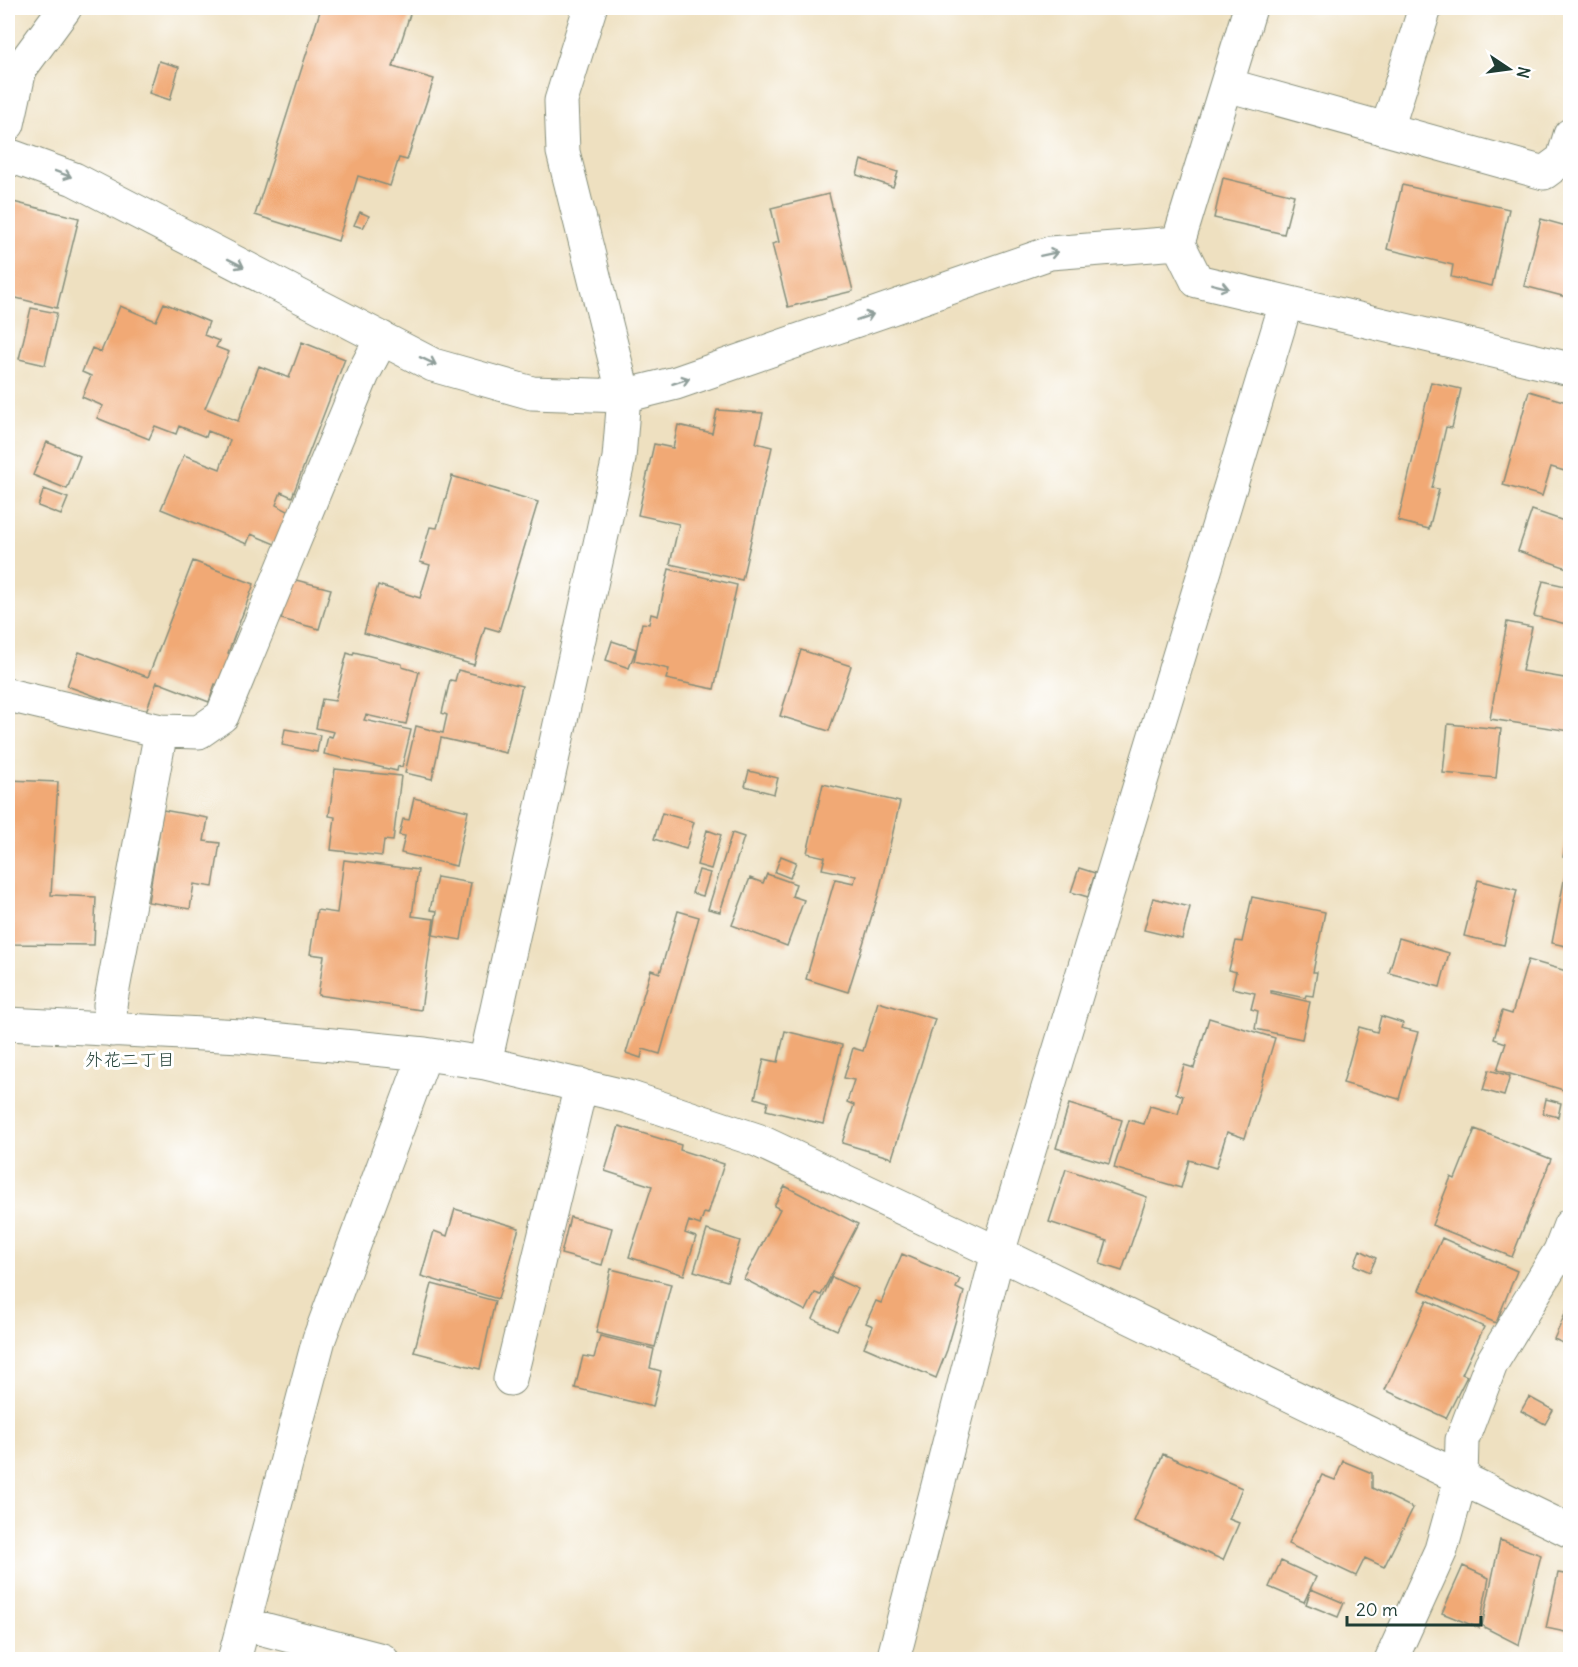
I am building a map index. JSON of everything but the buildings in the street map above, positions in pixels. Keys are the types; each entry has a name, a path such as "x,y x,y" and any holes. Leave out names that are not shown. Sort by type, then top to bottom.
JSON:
{"street":[{"path":"8,124 14,70 65,8"},
{"path":"484,1063 619,458 624,396 563,152 561,101 590,8"},
{"path":"1250,8 1178,243 1197,281 1570,369"},
{"path":"1387,129 1425,8"},
{"path":"1227,85 1544,173 1563,159 1570,135"},
{"path":"8,154 74,178 434,365 532,393 624,396 676,383 1050,253 1178,243"},
{"path":"893,1659 998,1253 1286,303"},
{"path":"8,695 161,731 199,732 222,716 363,375 382,338"},
{"path":"112,1030 110,1005 161,731"},
{"path":"8,1024 241,1036 425,1054 484,1063 628,1097 757,1140 998,1253 1570,1531"},
{"path":"234,1659 318,1339 425,1054"},
{"path":"510,1379 581,1085"},
{"path":"1391,1659 1441,1550 1461,1478 1462,1440 1491,1364 1560,1251 1570,1225"},
{"path":"244,1624 382,1659"}],"district":[{"name":"外花二丁目","path":"130,1060"}]}
